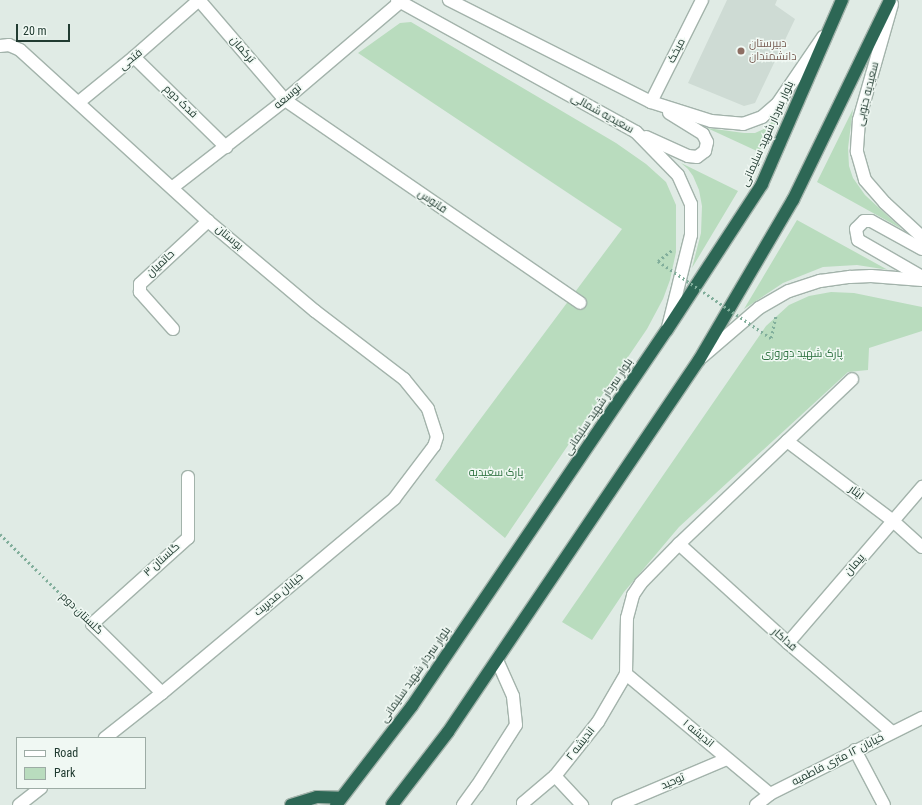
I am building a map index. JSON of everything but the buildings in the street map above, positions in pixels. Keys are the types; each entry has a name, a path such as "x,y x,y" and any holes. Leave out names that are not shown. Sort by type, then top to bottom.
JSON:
{"highway":[{"name":"بلوار سردار شهید سلیمانی","path":"339,801 412,706 667,330 762,184 842,0"},
{"path":"392,805 448,732 699,360 793,200 891,0"},
{"path":"291,805 317,797 339,801"}],"street":[{"name":"فتحی","path":"79,102 134,58 199,0"},
{"name":"ترکمان","path":"199,0 285,100"},
{"path":"449,0 651,102 703,134 707,142 705,151 697,157 688,156 636,132"},
{"name":"میخک","path":"651,102 702,0"},
{"name":"سعیدیه جنوبی","path":"891,0 859,120 857,152 865,180 886,203 922,237"},
{"name":"توسعه","path":"173,188 285,100 398,1"},
{"name":"سعیدیه شمالی","path":"398,1 636,132 678,175 691,204 691,235 667,330"},
{"path":"651,102 711,120 743,124 762,117 778,103 829,28"},
{"name":"بوستان","path":"5,46 20,50 79,102 208,221 315,311 404,379 428,409 437,437"},
{"name":"فدک دوم","path":"134,58 226,147"},
{"name":"فانوس","path":"285,100 580,303"},
{"name":"حاتمیان","path":"173,329 140,292 140,284 208,221"},
{"path":"922,249 871,221 864,221 856,229 858,240 922,277"},
{"path":"699,360 759,308 789,291 820,281 850,277 871,276 922,280"},
{"path":"626,674 627,618 633,595 641,583 679,544 852,379"},
{"name":"خیابان مدیریت","path":"106,737 162,693 394,499 434,446 437,437"},
{"name":"ایثار","path":"787,441 893,521 922,547"},
{"name":"گلستان ۳","path":"92,624 188,538 188,477"},
{"name":"پیمان","path":"788,643 922,486"},
{"name":"فداکار","path":"679,544 788,643 892,732"},
{"name":"گلستان دوم","path":"92,624 162,693"},
{"path":"463,805 478,786 516,725 513,696 497,660"},
{"name":"اندیشه ۱","path":"626,674 770,794"},
{"name":"اندیشه ۲","path":"523,804 555,776 598,722 626,674"},
{"name":"خیابان ۱۲ متری فاطمیه","path":"756,805 770,794 855,750 922,718"},
{"path":"855,750 884,805"},
{"name":"توحید","path":"618,805 728,759"},
{"path":"555,776 582,805"},
{"path":"19,805 40,789"}],"path":[{"path":"658,261 771,338"},
{"name":"گلستان دوم","path":"0,534 92,624"}],"shaded area":[{"name":"دبیرستان دانشمندان","path":"727,0 777,0 775,5 795,19 755,103 744,106 688,83"}],"green space":[{"name":"پارک سعیدیه","path":"411,22 616,143 646,164 666,182 676,205 676,252 670,280 663,299 647,329 505,538 435,480 622,229 358,53 400,23"},
{"path":"853,109 848,148 849,166 853,178 865,195 902,229 817,182"},
{"path":"782,111 759,152 707,128 755,133 766,128"},
{"path":"681,163 738,191 692,268 701,233 702,206 699,190 693,176"},
{"path":"797,220 888,270 857,265 823,267 783,283 744,309"},
{"name":"پارک شهید دوروزی","path":"831,292 854,293 922,307 922,331 869,348 868,370 848,372 679,527 624,592 592,640 562,622 766,326 789,305 809,296"}],"place":[{"name":"دبیرستان دانشمندان","path":"741,51"}]}
